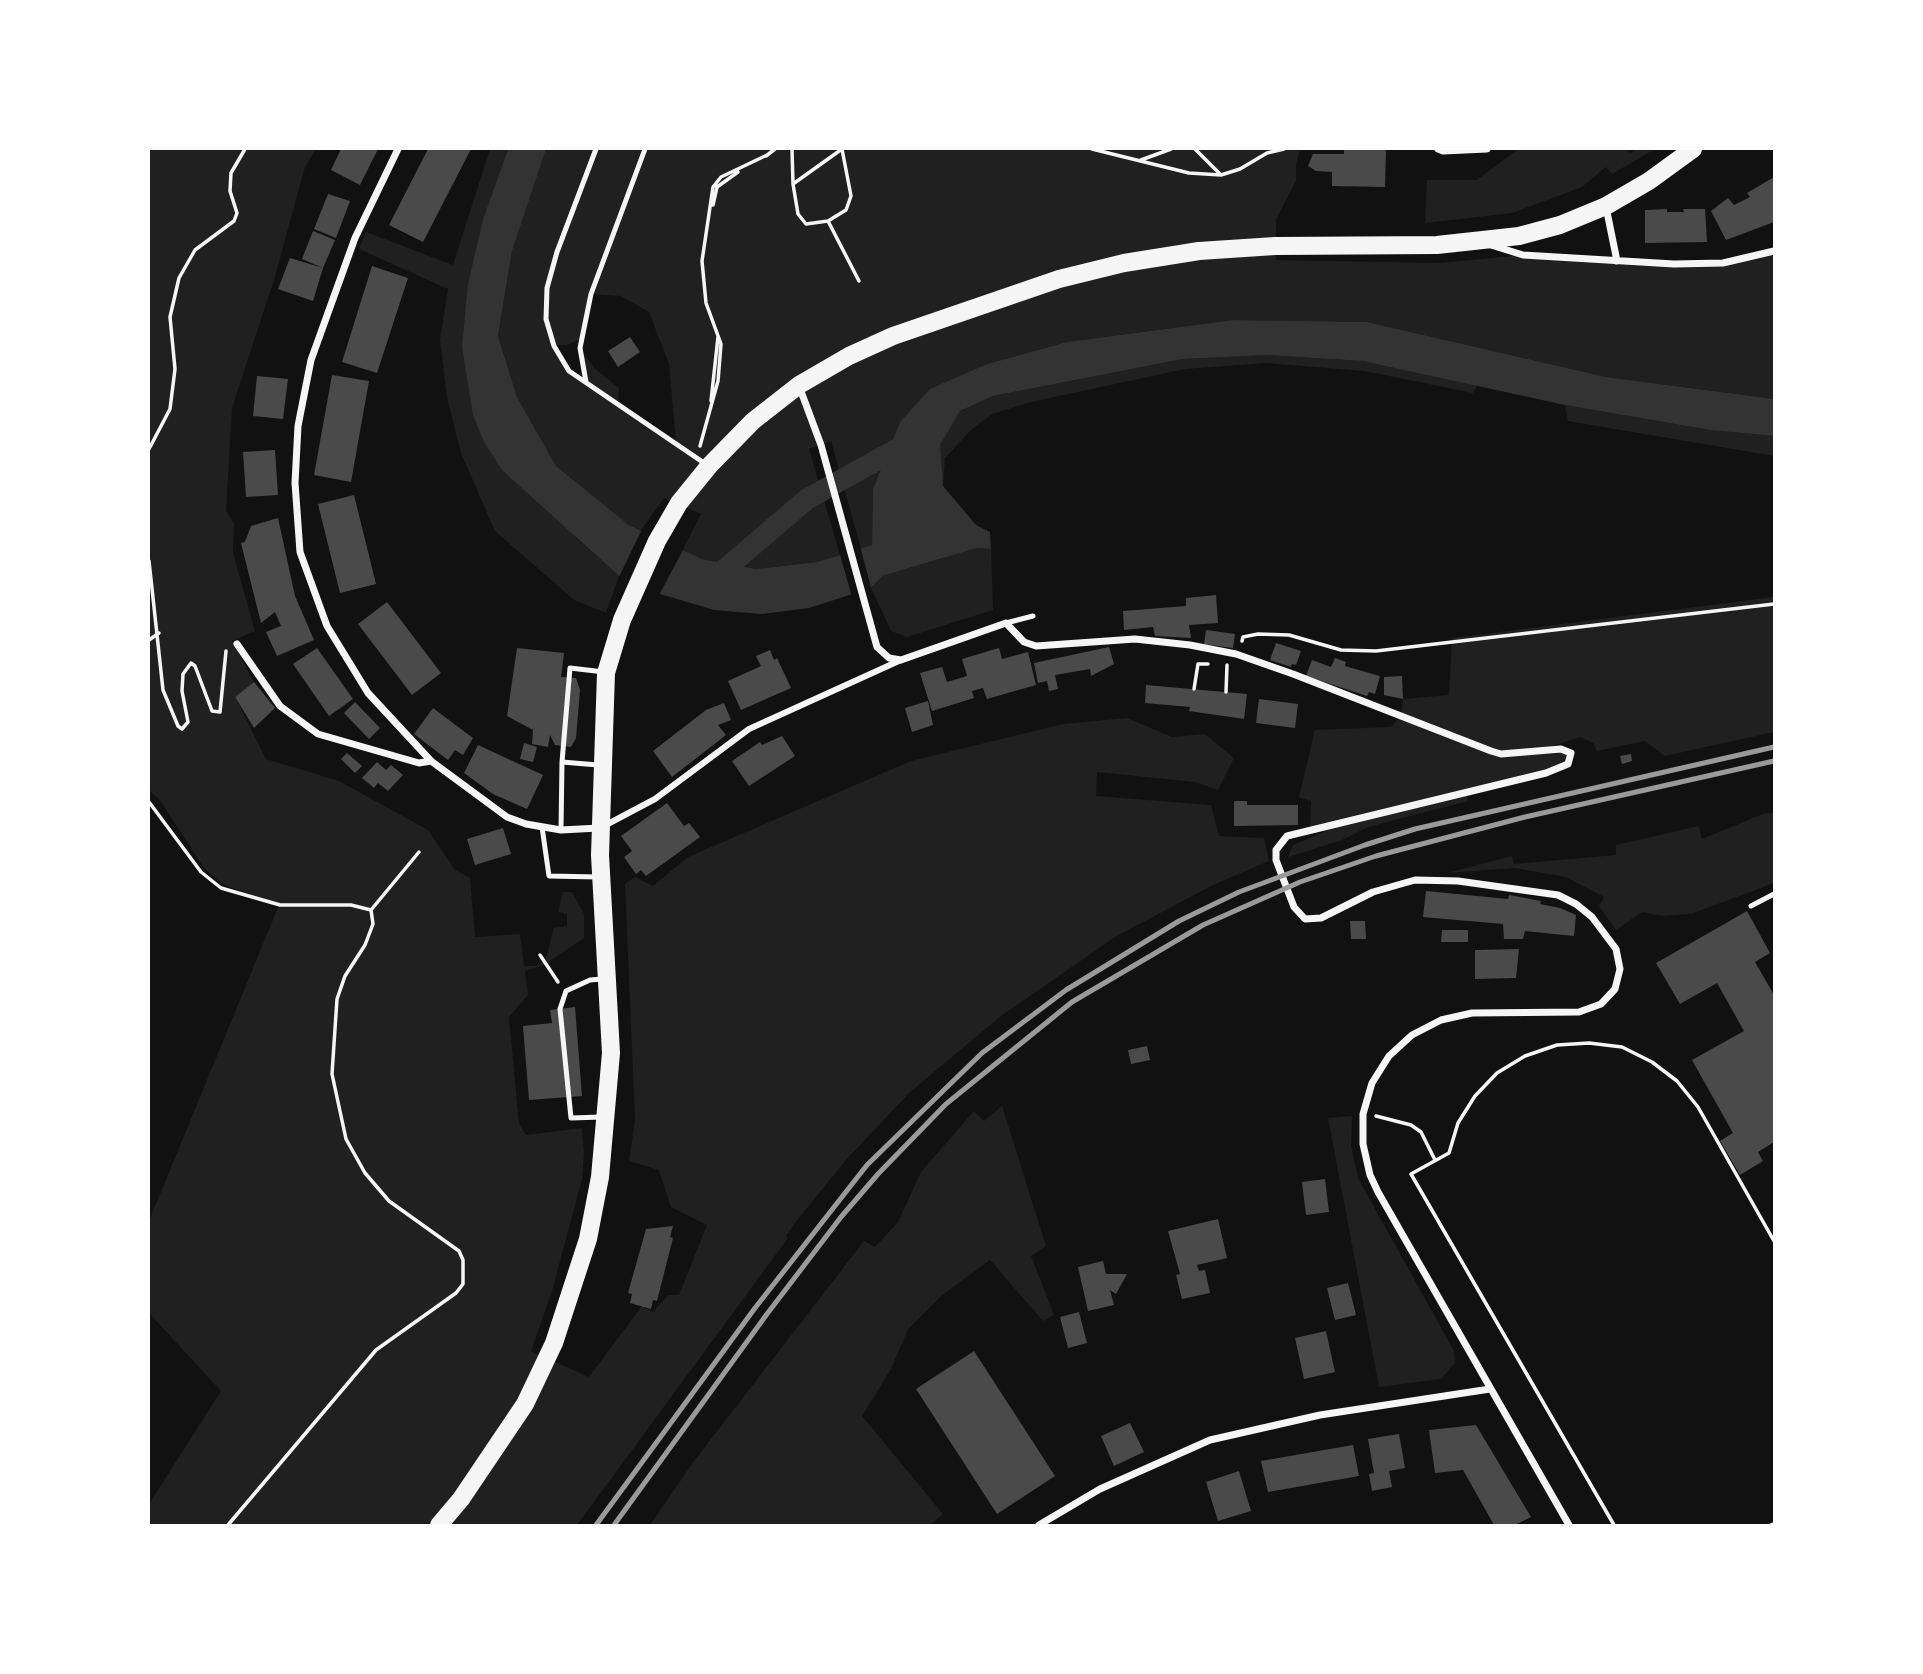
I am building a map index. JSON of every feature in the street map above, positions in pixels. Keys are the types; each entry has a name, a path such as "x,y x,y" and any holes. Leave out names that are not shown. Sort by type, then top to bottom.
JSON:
{"main road":[{"path":"439,1525 461,1499 524,1404 554,1343 588,1239 607,1117 611,1053 600,828 606,673 622,620 657,541 702,462 799,385 849,356 893,337 1059,279 1124,263 1199,251 1275,246 1482,242 1560,225 1606,206 1649,181 1693,149"}],"street":[{"path":"398,149 355,238 311,360 298,426 295,483 300,552 327,626 368,693 431,761 507,817 561,830 600,828 655,799 750,729 901,660 1006,623 1024,642 1036,646 1135,639 1236,654 1501,754 1566,750 1572,759 1563,767 1546,773 1287,836 1279,842 1276,860 1298,915 1313,920 1373,892 1415,880 1458,881 1558,895 1576,904 1592,917 1616,949 1620,969 1615,989 1601,1004 1579,1012 1472,1013 1441,1020 1412,1035 1389,1056 1372,1083 1363,1114 1363,1144 1370,1175 1569,1525"},
{"path":"1438,149 1443,152 1487,149"},
{"path":"1606,206 1617,261"},
{"path":"1482,242 1522,255 1617,261 1723,263 1774,251"},
{"path":"799,385 821,445 875,639 883,653 901,660"},
{"path":"237,644 280,706 318,734 419,763 431,761"},
{"path":"1040,1525 1100,1489 1210,1440 1320,1415 1490,1389"}],"lane":[{"path":"596,149 557,252 547,288 546,319 554,345 569,371 702,462"},
{"path":"586,383 580,348 591,294 645,149"},
{"path":"1006,623 1033,616"},
{"path":"561,830 562,762 570,668 606,673"},
{"path":"562,762 601,765"},
{"path":"542,827 549,877 601,877"},
{"path":"1751,906 1774,894"},
{"path":"607,1117 570,1118 560,1009 566,991 590,980 609,979"}],"path":[{"path":"149,449 170,409 174,369 170,317 179,278 195,250 234,221 237,213 230,191 231,173 245,149"},
{"path":"702,462 718,381 721,344 706,303 702,261 717,187 722,180 775,149"},
{"path":"792,149 793,184 799,214 806,224 828,221 846,210 852,196 842,149 793,184"},
{"path":"1092,149 1189,173 1221,175 1240,169 1267,153 1284,149"},
{"path":"1141,160 1171,149"},
{"path":"1195,149 1221,175"},
{"path":"828,221 859,281"},
{"path":"149,561 150,587 159,632 163,690 172,716 182,729 188,722 183,691 187,666 191,663 195,666 212,711 220,712 226,648 232,641 237,644"},
{"path":"1236,654 1243,637 1258,634 1289,635 1341,650 1376,651 1774,604"},
{"path":"149,640 159,632"},
{"path":"1194,689 1198,664 1259,662"},
{"path":"1226,692 1227,663"},
{"path":"149,802 201,872 221,888 279,905 351,905 371,910"},
{"path":"228,1525 376,1350 404,1332 463,1284 463,1260 459,1251 389,1201 365,1173 346,1139 332,1074 337,999 345,976 365,945 373,924 371,910 419,852"},
{"path":"540,955 544,965 566,991"},
{"path":"1614,1525 1411,1174 1449,1153 1458,1123 1475,1096 1497,1073 1525,1056 1557,1045 1589,1043 1622,1047 1669,1074 1698,1107 1774,1241"},
{"path":"1363,1114 1411,1125 1421,1132 1436,1160"}],"shaded area":[{"path":"149,149 316,149 305,167 274,280 232,408 226,511 234,523 233,553 255,631 232,641 254,682 235,697 266,759 339,781 428,830 455,870 470,878 475,937 520,934 524,966 537,966 546,958 554,928 567,926 567,914 558,912 563,892 572,892 584,914 584,938 544,965 525,971 528,995 509,1017 519,1124 526,1135 582,1128 584,1153 582,1179 552,1291 531,1351 589,1377 642,1306 653,1312 668,1295 679,1295 707,1225 671,1207 659,1170 629,1161 635,1120 625,884 635,877 653,886 688,857 911,761 1063,724 1127,718 1172,737 1205,734 1234,758 1218,790 1195,782 1097,772 1096,796 1211,805 1219,836 1264,838 1269,861 1213,885 1115,937 1001,1016 909,1093 846,1160 794,1224 786,1236 788,1238 577,1525 149,1525 149,1504 221,1391 149,1313 149,1221 279,905 222,884 204,868 159,799 149,790"},
{"path":"490,149 508,149 483,219 468,283 575,537 619,576 606,613 574,600 495,531 461,453 447,397 440,340 448,289 359,249 366,232 453,265"},
{"path":"508,149 546,149 512,251 498,336 517,397 556,466 629,525 702,559 756,569 817,562 872,545 873,489 900,422 930,389 987,364 1067,342 1233,320 1367,322 1606,377 1774,399 1774,436 1710,430 1565,405 1363,361 1267,355 1183,359 993,396 960,411 940,445 943,486 976,525 990,532 991,549 977,548 882,576 871,588 809,608 762,614 714,610 657,593 619,576 502,470 484,442 473,415 462,347 468,283 483,219"},
{"path":"546,149 1300,149 1296,164 1296,181 1276,219 1276,260 1440,263 1523,255 1723,263 1774,251 1774,399 1606,377 1367,322 1233,320 1067,342 987,364 900,422 873,489 872,545 861,549 831,441 809,449 840,555 817,562 756,569 702,559 682,551 701,514 664,498 641,530 629,525 556,466 517,397 498,336 512,251","holes":["591,294 621,296 649,312 669,364 676,443 618,404 619,388 594,368 580,348 585,382 569,371 555,345 567,345 581,339"]},
{"path":"1518,149 1625,149 1630,153 1636,149 1655,149 1612,174 1606,167 1582,187 1512,213 1425,223 1427,180 1477,180"},
{"path":"1267,355 1363,361 1478,384 1473,393 1364,371 1266,363 1185,369 1031,402 992,414 972,429 945,458 943,486 939,445 960,411 993,396 1183,359"},
{"path":"1565,405 1710,430 1774,436 1774,456 1568,421"},
{"path":"977,548 991,549 993,610 907,637 891,631 871,588 882,576"},
{"path":"1774,597 1774,732 1665,756 1645,741 1597,751 1593,743 1580,737 1544,749 1566,750 1568,764 1466,793 1468,801 1368,827 1342,840 1288,857 1293,845 1338,826 1310,830 1311,801 1299,797 1315,730 1391,727 1401,716 1403,699 1449,695 1452,638"},
{"path":"1774,813 1774,883 1691,914 1663,916 1642,912 1616,930 1599,906 1604,897 1566,877 1515,868 1447,873 1512,856 1514,864 1616,855 1616,845 1699,826 1702,839 1763,814"},
{"path":"1002,1106 1046,1246 1031,1256 1054,1315 1043,1321 990,1260 941,1296 908,1329 891,1369 862,1416 943,1514 930,1525 650,1525 694,1461 864,1241 875,1247 898,1222 921,1172 974,1111 984,1121"},
{"path":"1352,1116 1351,1146 1358,1178 1454,1351 1455,1363 1441,1379 1379,1387 1328,1118"}],"pier":[{"path":"643,527 684,548 658,597 618,579"},
{"path":"860,546 872,591 852,597 839,551"}],"building":[{"path":"341,149 378,149 360,185 331,170"},
{"path":"428,149 471,149 423,242 389,225"},
{"path":"1344,149 1386,149 1385,187 1332,186 1332,172 1316,171 1308,166 1313,154 1344,154"},
{"path":"1774,177 1774,222 1726,240 1711,211 1728,198 1734,205 1750,197 1747,193"},
{"path":"328,194 350,201 336,238 314,229"},
{"path":"1667,209 1667,212 1684,212 1683,209 1705,209 1707,242 1645,243 1645,210"},
{"path":"313,231 335,240 323,268 302,259"},
{"path":"290,258 323,268 313,301 278,289"},
{"path":"372,266 408,278 377,373 342,362"},
{"path":"630,337 640,352 618,367 608,351"},
{"path":"332,375 369,381 351,482 314,475"},
{"path":"257,376 288,379 283,419 253,416"},
{"path":"275,450 278,495 246,497 243,452"},
{"path":"354,495 376,584 340,593 318,504"},
{"path":"278,518 295,596 314,640 277,656 266,632 281,626 275,612 261,623 241,543 245,542 251,526"},
{"path":"1216,595 1218,623 1189,625 1191,638 1155,636 1153,627 1124,630 1123,611 1186,606 1186,598"},
{"path":"387,602 441,673 412,695 358,624"},
{"path":"1206,630 1235,634 1233,648 1204,644"},
{"path":"1276,643 1301,651 1296,665 1292,664 1291,667 1270,660"},
{"path":"1109,647 1114,664 1091,676 1090,669 1055,675 1058,689 1049,691 1047,681 1038,683 1034,663"},
{"path":"317,648 353,699 329,716 293,664"},
{"path":"517,648 564,653 561,677 576,678 580,690 576,738 571,747 555,745 550,735 548,747 532,744 533,730 507,716"},
{"path":"999,648 1002,659 1028,652 1036,685 987,699 983,688 972,691 974,698 932,711 920,673 942,667 947,682 967,676 962,659"},
{"path":"770,650 774,660 777,658 791,688 741,710 728,681 761,666 756,656"},
{"path":"1335,658 1346,662 1345,666 1380,676 1375,694 1369,692 1367,696 1306,676 1312,660 1331,667"},
{"path":"1402,676 1403,699 1384,695 1384,677"},
{"path":"254,682 275,708 254,728 235,697"},
{"path":"1146,685 1247,694 1244,719 1189,711 1190,707 1145,703"},
{"path":"1259,699 1298,704 1295,728 1256,723"},
{"path":"928,701 933,725 912,732 905,708"},
{"path":"355,702 380,728 369,739 344,713"},
{"path":"724,703 731,720 718,725 726,735 672,777 653,751 706,710"},
{"path":"433,708 473,738 463,755 455,750 448,760 414,734"},
{"path":"782,736 795,756 749,786 732,761 760,742 762,745"},
{"path":"524,743 537,747 533,762 520,759"},
{"path":"478,745 543,775 527,809 493,794 464,773"},
{"path":"347,753 362,766 355,773 341,759"},
{"path":"1631,754 1632,761 1622,764 1620,756"},
{"path":"377,762 386,770 391,765 403,775 388,791 378,783 374,788 362,778"},
{"path":"1234,801 1247,801 1247,805 1298,805 1298,825 1234,826"},
{"path":"667,803 684,826 689,823 700,837 646,876 641,870 636,874 624,857 632,851 621,836"},
{"path":"503,828 511,854 475,865 467,839"},
{"path":"1426,891 1508,899 1509,895 1541,901 1540,904 1576,915 1574,936 1525,931 1523,939 1504,939 1503,924 1423,917"},
{"path":"1747,911 1770,953 1755,962 1774,995 1774,1142 1758,1152 1763,1161 1740,1175 1720,1141 1733,1133 1692,1060 1744,1031 1717,983 1680,1004 1656,963"},
{"path":"1350,921 1365,921 1366,939 1351,939"},
{"path":"1442,930 1468,930 1468,942 1441,942"},
{"path":"1519,949 1516,978 1475,979 1475,950"},
{"path":"575,1007 582,1096 529,1100 523,1026 552,1023 550,1010"},
{"path":"1147,1046 1150,1060 1131,1064 1128,1050"},
{"path":"1325,1179 1329,1212 1306,1215 1302,1182"},
{"path":"1218,1219 1227,1258 1197,1265 1199,1271 1205,1270 1210,1293 1182,1299 1176,1275 1180,1274 1168,1231"},
{"path":"673,1226 670,1237 673,1238 657,1301 653,1300 651,1309 630,1303 632,1294 628,1293 646,1229"},
{"path":"1103,1261 1106,1274 1127,1274 1116,1294 1110,1290 1114,1305 1088,1311 1078,1267"},
{"path":"1348,1283 1356,1315 1335,1320 1327,1288"},
{"path":"1079,1312 1087,1343 1068,1348 1060,1317"},
{"path":"1326,1331 1335,1372 1304,1379 1295,1338"},
{"path":"974,1351 1055,1476 997,1514 916,1389"},
{"path":"1130,1423 1144,1452 1114,1466 1101,1436"},
{"path":"1476,1425 1531,1517 1515,1525 1494,1525 1463,1470 1435,1473 1429,1430"},
{"path":"1399,1434 1405,1468 1389,1471 1392,1487 1372,1491 1369,1474 1374,1473 1368,1439"},
{"path":"1353,1445 1359,1476 1268,1492 1261,1461"},
{"path":"1239,1471 1251,1511 1218,1521 1206,1482"}],"waterway":[{"path":"710,582 807,499 906,444"}],"railway":[{"path":"596,1525 755,1308 867,1165 982,1053 1066,990 1179,921 1239,892 1365,845 1415,829 1774,747"},
{"path":"614,1525 767,1314 841,1217 878,1174 946,1104 1072,1002 1203,925 1300,882 1376,856 1525,817 1774,761"}]}
